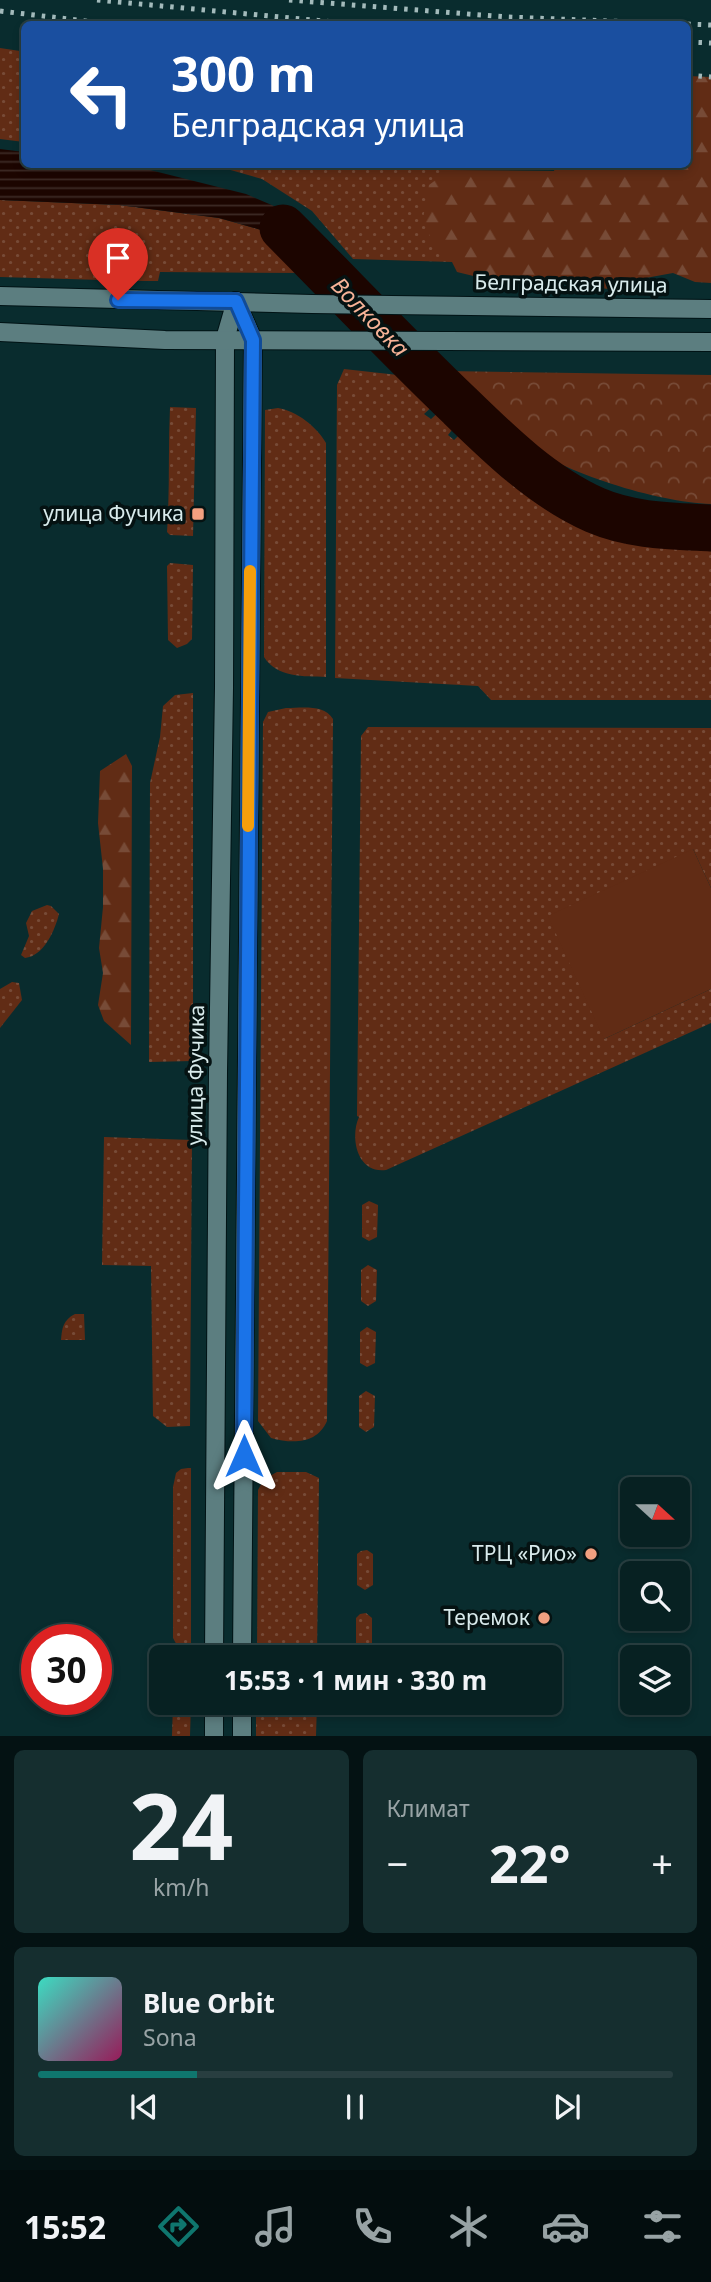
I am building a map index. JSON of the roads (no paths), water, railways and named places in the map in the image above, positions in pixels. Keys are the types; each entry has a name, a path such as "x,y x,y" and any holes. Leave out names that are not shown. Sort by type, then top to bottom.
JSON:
{"street":[{"path":"0,296 236,301 253,340 242,1645"},
{"name":"Белградская улица","path":"236,301 711,309"},
{"name":"улица Фучика","path":"214,1645 225,339 236,301"},
{"path":"0,332 165,340 711,342"},
{"path":"214,1715 214,1736"},
{"path":"242,1715 242,1736"}],"waterway":[{"name":"Волковка","path":"283,228 437,384 507,450 558,490 595,510 623,519 711,528"}],"railway":[{"path":"97,0 324,21"},
{"path":"289,0 507,17 609,21"},
{"path":"0,11 85,21"},
{"path":"691,24 711,25"},
{"path":"691,42 711,43"},
{"path":"691,75 711,77"}],"place":[{"name":"улица Фучика","path":"198,514"},
{"name":"ТРЦ «Рио»","path":"591,1554"},
{"name":"Теремок","path":"544,1618"}]}
